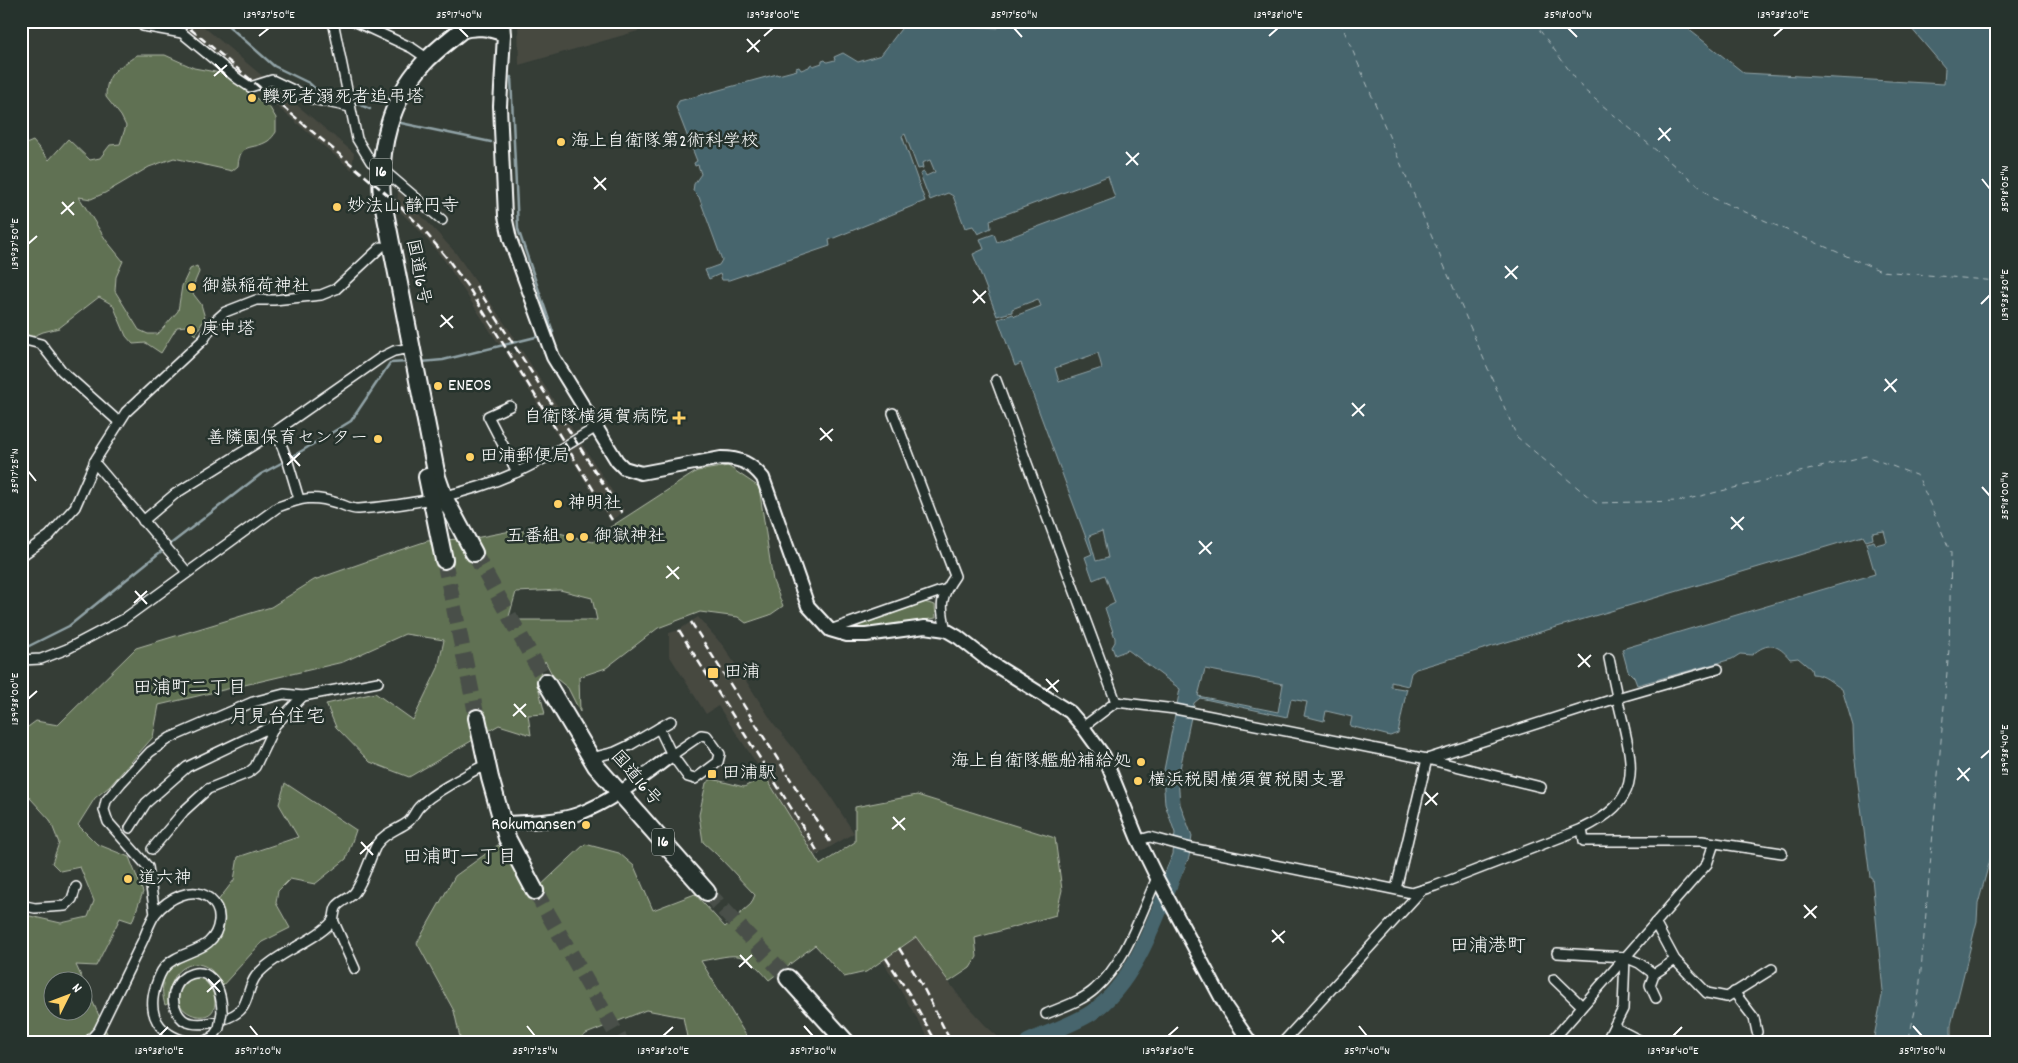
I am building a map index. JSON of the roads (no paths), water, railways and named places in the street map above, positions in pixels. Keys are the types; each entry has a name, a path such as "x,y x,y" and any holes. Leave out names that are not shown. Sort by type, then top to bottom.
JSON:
{"highway":[{"name":"国道16号","path":"444,560 437,477 381,247 372,200 382,113 401,75 458,27 472,21"},
{"name":"国道16号","path":"376,165 408,356"},
{"name":"国道16号","path":"438,498 474,552"},
{"name":"国道16号","path":"546,682 591,758 708,892"},
{"path":"477,718 486,765 502,823 515,856 535,891"},
{"path":"788,978 846,1042"}],"street":[{"path":"333,21 357,139 376,165 442,220"},
{"path":"354,21 412,48 423,56"},
{"path":"143,26 182,33 238,79 250,86 272,80 312,99 350,107"},
{"path":"458,27 487,29 504,26 500,106 506,216 510,239 552,358 617,461 624,468 641,473 721,458 733,458 746,462 762,478 808,606 830,630 847,635 866,635 924,627 946,630 990,662 1070,712 1104,756 1139,840 1159,880 1226,1007 1250,1042"},
{"path":"21,556 49,536 75,507 94,462 126,412 204,339 216,320 225,312 256,300 321,295 329,292 336,288 381,247"},
{"path":"21,339 41,344 62,371 119,422"},
{"path":"143,521 174,494 276,430 382,357 408,356"},
{"path":"996,380 1116,702"},
{"path":"510,406 488,416 517,472"},
{"path":"893,413 955,576 944,590 941,613 946,630"},
{"path":"21,660 41,659 67,649 124,619 278,507 299,499 314,497 357,509 438,498 498,480 517,472 551,455 595,428"},
{"path":"276,430 299,499"},
{"path":"94,462 187,572"},
{"path":"830,630 944,590"},
{"path":"1139,840 1150,838 1412,893 1582,829 1599,821 1611,811 1622,798 1631,777 1631,755 1609,658"},
{"path":"1427,759 1617,698 1718,669"},
{"path":"155,914 148,866 108,822 104,810 106,801 150,752 170,738 253,702 284,694 303,696 378,682"},
{"path":"152,849 184,811 208,789 248,773 255,767 276,725 303,696"},
{"path":"1083,727 1116,702 1174,709 1427,759 1541,787"},
{"path":"591,758 615,752 671,721"},
{"path":"130,828 146,803 187,767 276,725"},
{"path":"502,823 524,822 577,814 619,792 672,755 701,735 707,736 720,754 718,762 695,779 688,777 672,755 659,728"},
{"path":"1396,889 1427,759"},
{"path":"203,1042 213,1037 219,1028 222,1012 219,990 212,979 204,973 196,972 190,974 180,982 173,992 172,1001 179,1017 188,1023 193,1024 229,1018 238,1013 245,1005 251,985 260,972 313,937 333,920 337,907 356,892 380,841 410,820 420,806 436,792 465,774 486,765"},
{"path":"1582,829 1584,842 1702,841 1782,853"},
{"path":"1551,1042 1707,864 1714,843"},
{"path":"1046,1014 1083,998 1110,974 1159,880"},
{"path":"21,905 35,908 65,906 72,899 76,887"},
{"path":"1283,1042 1422,890"},
{"path":"88,1042 100,1030 155,914 175,897 194,892 202,894 213,902 219,913 218,926 212,939 200,949 176,958 164,967 154,992 153,1012 158,1024 168,1034 189,1042"},
{"path":"333,920 355,969"},
{"path":"1655,923 1675,960 1707,993 1727,997 1772,969"},
{"path":"1557,953 1625,957 1639,962 1654,974"},
{"path":"1606,1042 1623,1009 1625,957"},
{"path":"1656,998 1650,985 1654,974 1675,960"},
{"path":"1554,979 1582,1006"},
{"path":"1734,992 1754,1018 1756,1032"},
{"path":"1614,1027 1639,1040"}],"water":[{"path":"907,21 958,25 959,21 966,21 967,26 998,28 999,21 1678,21 1744,73 1944,84 1945,68 1905,21 1997,21 1997,834 1978,904 1977,921 1951,1025 1951,1042 1873,1042 1883,991 1872,878 1870,877 1854,753 1853,726 1842,689 1824,677 1812,674 1811,669 1798,658 1790,659 1781,650 1773,646 1763,648 1752,655 1740,654 1732,659 1637,685 1634,677 1628,671 1622,649 1875,574 1866,543 1874,541 1876,545 1887,542 1884,531 1872,533 1873,539 1866,541 1863,536 1416,669 1411,673 1408,686 1391,682 1391,687 1407,688 1398,733 1390,736 1350,726 1352,717 1326,711 1324,721 1304,716 1307,702 1291,699 1287,717 1200,698 1194,703 1178,778 1180,804 1192,836 1189,857 1174,892 1164,875 1173,854 1175,833 1165,804 1163,775 1180,689 1128,650 1115,655 1112,647 1115,638 1105,608 1115,603 1105,575 1093,580 1085,557 1092,554 1021,363 1015,366 998,319 1013,314 1015,316 1041,306 1038,299 1012,309 1012,312 997,316 973,254 984,249 980,239 994,234 997,242 1115,198 1108,176 990,220 991,228 978,234 973,226 965,228 953,196 948,193 930,200 920,174 924,172 926,176 935,172 930,160 922,163 923,168 918,169 905,134 902,136 925,201 829,240 830,246 729,280 722,280 720,274 709,279 705,270 719,265 722,260 699,197 693,191 694,184 701,174 698,165 695,166 694,163 697,161 676,107 679,101 797,70 796,68 799,67 801,70 812,64 813,66 822,63 825,60 827,62 835,60 834,57 843,53 858,62 881,55","holes":["1098,353 1102,368 1059,382 1055,368","1102,531 1108,558 1096,561 1089,536","1205,669 1283,684 1278,712 1198,696"]}],"waterway":[{"path":"223,21 274,66 309,83 323,96 346,100"},
{"path":"511,77 518,229 553,332 548,334"},
{"path":"351,101 370,109"},
{"path":"401,123 491,142"},
{"path":"421,362 443,360 540,336"},
{"path":"290,458 351,421 390,363 408,362"},
{"path":"168,546 261,474 285,461"},
{"path":"21,650 69,626 164,549"},
{"path":"1028,1042 1069,1025 1091,1013 1107,1000 1121,983 1144,945 1178,863"}],"tunnel":[{"path":"474,553 546,682"},
{"path":"444,560 477,718"},
{"path":"535,891 621,1042"},
{"path":"707,892 788,978"}],"railway":[{"path":"181,21 396,202 420,226 447,258 470,290 612,520"},
{"path":"476,286 622,513"},
{"path":"691,622 832,845"},
{"path":"679,630 819,854"},
{"path":"899,948 923,987 951,1042"},
{"path":"886,958 910,995 936,1042"}],"place":[{"name":"轢死者溺死者追弔塔","path":"252,98"},
{"name":"海上自衛隊第2術科学校","path":"561,142"},
{"name":"妙法山 静円寺","path":"337,207"},
{"name":"御嶽稲荷神社","path":"192,287"},
{"name":"庚申塔","path":"191,330"},
{"name":"ENEOS","path":"438,386"},
{"name":"自衛隊横須賀病院","path":"679,418"},
{"name":"善隣園保育センター","path":"378,439"},
{"name":"田浦郵便局","path":"470,457"},
{"name":"神明社","path":"558,504"},
{"name":"五番組","path":"570,537"},
{"name":"御獄神社","path":"584,537"},
{"name":"田浦","path":"713,673"},
{"name":"海上自衛隊艦船補給処","path":"1141,762"},
{"name":"田浦駅","path":"712,774"},
{"name":"横浜税関横須賀税関支署","path":"1138,781"},
{"name":"Rokumansen","path":"586,825"},
{"name":"道六神","path":"128,879"}],"district":[{"name":"田浦町二丁目","path":"190,689"},
{"name":"月見台住宅","path":"277,718"},
{"name":"田浦町一丁目","path":"460,858"},
{"name":"田浦港町","path":"1488,947"}]}
